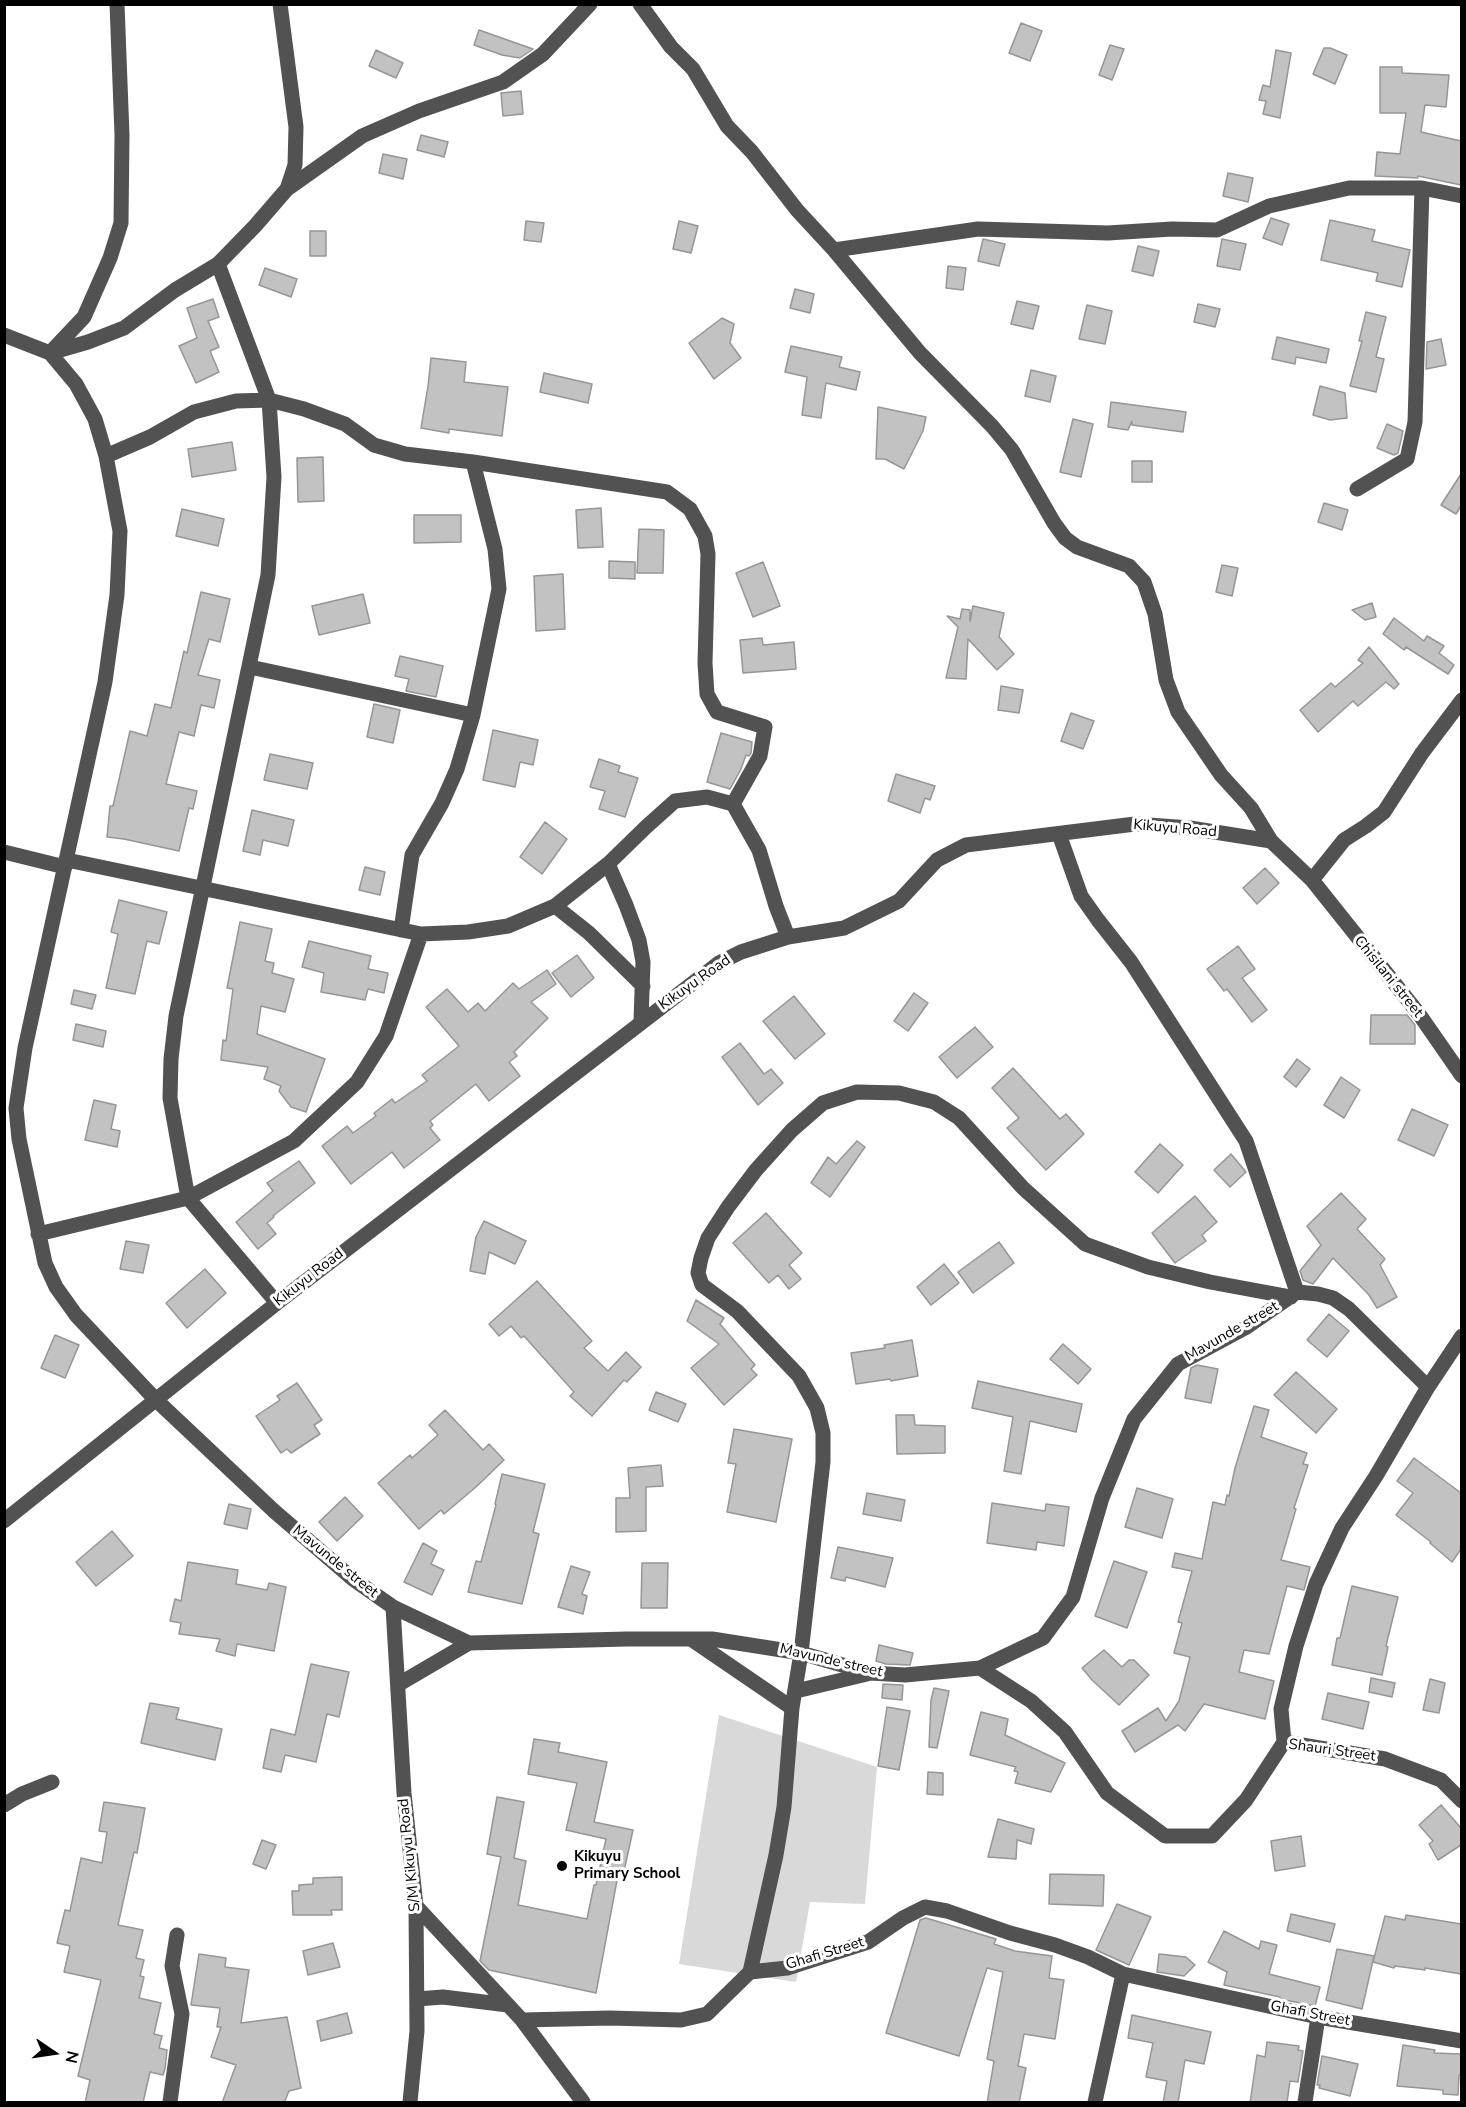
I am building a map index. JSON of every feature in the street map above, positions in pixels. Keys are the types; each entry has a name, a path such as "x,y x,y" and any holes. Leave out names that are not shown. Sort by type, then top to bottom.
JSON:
{"street":[{"path":"50,353 84,317 110,258 121,223 122,135 117,4"},
{"path":"280,4 297,127 295,165 287,189"},
{"path":"4,335 50,353 124,328 175,290 218,264 287,189 362,136 419,111 503,82 543,54 590,4"},
{"path":"640,4 671,47 693,69 727,126 752,152 797,210 834,250 920,353 1012,450 1053,523 1065,538 1077,547 1129,566 1144,582 1155,614 1166,680 1178,712 1221,775 1251,808 1271,841 1312,880 1344,840 1384,812 1422,753 1461,700"},
{"path":"834,250 978,230 1108,233 1172,229 1217,230 1269,206 1349,188 1422,188 1461,196"},
{"path":"1357,489 1407,459 1415,422 1422,188"},
{"path":"218,264 269,400 274,477 268,575 176,1016 171,1059 170,1098 188,1198 277,1303"},
{"name":"Mavunde street","path":"50,353 76,384 91,410 106,456 120,531 117,595 105,682 10,1107 45,1263 56,1287 76,1315 155,1399 274,1511 353,1579 393,1607 469,1643 712,1639 801,1653 870,1673 904,1676 980,1668 1043,1638 1073,1597 1102,1498 1116,1461 1134,1419 1162,1382 1178,1364 1245,1328 1294,1295"},
{"path":"106,456 150,437 194,412 236,401 269,400 304,409 345,424 374,445 405,454 668,492 690,509 705,536 708,554 705,663 707,694 717,712 765,727 760,756 733,804"},
{"path":"401,930 412,855 442,803 458,769 473,715 499,590 495,549 472,462"},
{"path":"250,667 473,715"},
{"path":"4,852 203,888 421,934 468,932 508,926 555,906 608,864 675,801 707,797 733,804 759,850 788,937"},
{"name":"Kikuyu Road","path":"4,1521 277,1303 719,963 741,952 788,937 844,928 899,901 938,860 966,845 1136,824 1190,828 1271,841"},
{"path":"1059,834 1082,896 1131,962 1246,1141 1294,1295"},
{"path":"608,864 639,940 643,986 641,1022"},
{"name":"Chisilani street","path":"1312,880 1385,975 1419,1014 1461,1076"},
{"path":"555,906 589,933 643,986"},
{"path":"38,1234 188,1198 294,1142 357,1082 386,1036 421,934"},
{"path":"522,2020 610,2018 681,2020 707,2014 750,1972 776,1855 784,1807 792,1708 801,1653 823,1462 823,1434 817,1408 799,1376 737,1311 702,1285 698,1273 700,1258 708,1238 728,1207 756,1170 785,1138 823,1103 857,1092 899,1093 934,1102 959,1118 1023,1188 1085,1244 1148,1267 1210,1282 1294,1295 1318,1294 1333,1298 1349,1309 1428,1387"},
{"path":"1284,1742 1281,1710 1296,1646 1316,1584 1342,1528 1461,1336"},
{"name":"S/M Kikuyu Road","path":"393,1607 404,1793 416,1906 417,2031 410,2103"},
{"path":"691,1639 792,1708"},
{"path":"399,1684 469,1643"},
{"name":"Shauri Street","path":"980,1668 1031,1701 1065,1732 1107,1793 1165,1836 1212,1836 1246,1800 1284,1742 1385,1759 1441,1779 1461,1801"},
{"path":"796,1691 870,1673"},
{"path":"4,1805 21,1794 52,1782"},
{"path":"416,1906 522,2020 583,2103"},
{"name":"Ghafi Street","path":"750,1972 787,1968 868,1942 903,1918 925,1907 947,1911 1088,1957 1124,1974 1318,2017 1461,2041"},
{"path":"170,2103 182,2014 172,1966 177,1935"},
{"path":"1095,2103 1124,1974"},
{"path":"417,1999 443,1997 508,2005"},
{"path":"1305,2103 1318,2017"}],"shaded area":[{"path":"719,1715 877,1767 865,1904 810,1902 796,1982 679,1964"}],"building":[{"path":"1021,23 1042,31 1030,61 1009,53"},
{"path":"479,30 533,49 520,58 502,55 474,45"},
{"path":"1110,45 1124,49 1112,80 1099,75"},
{"path":"1324,48 1347,55 1335,84 1313,74"},
{"path":"376,50 403,63 396,78 369,66"},
{"path":"1276,50 1291,53 1280,118 1263,114 1266,101 1259,100 1263,85 1270,87"},
{"path":"1380,67 1402,67 1402,73 1449,75 1446,107 1425,105 1421,132 1461,141 1461,185 1418,176 1418,178 1375,176 1377,152 1400,154 1406,113 1380,113"},
{"path":"521,91 523,114 503,116 501,93"},
{"path":"421,135 448,142 444,157 417,150"},
{"path":"383,154 407,159 403,179 379,173"},
{"path":"1228,173 1253,178 1248,202 1223,196"},
{"path":"1271,218 1289,224 1282,245 1263,238"},
{"path":"1330,220 1375,230 1372,241 1410,250 1402,287 1376,281 1378,273 1321,260"},
{"path":"526,221 544,223 541,242 524,240"},
{"path":"679,221 698,226 691,253 673,249"},
{"path":"310,231 326,231 326,256 310,256"},
{"path":"983,239 1005,244 999,266 978,261"},
{"path":"1222,239 1246,244 1240,270 1217,266"},
{"path":"1138,246 1159,251 1153,276 1132,271"},
{"path":"948,266 966,268 963,290 946,288"},
{"path":"265,268 297,279 291,297 259,285"},
{"path":"795,289 814,294 810,313 790,308"},
{"path":"213,299 219,317 208,321 219,347 210,351 219,372 196,383 179,346 197,338 187,308"},
{"path":"1017,301 1039,306 1033,329 1011,324"},
{"path":"1198,304 1220,309 1215,327 1194,322"},
{"path":"1087,305 1112,311 1105,344 1079,339"},
{"path":"1366,312 1386,317 1376,357 1384,359 1376,392 1350,386 1362,341 1359,341"},
{"path":"722,318 734,324 730,343 741,358 714,379 689,343"},
{"path":"1277,337 1329,349 1326,363 1296,357 1295,364 1272,359"},
{"path":"1441,339 1446,365 1426,369 1427,342"},
{"path":"791,346 842,357 839,367 860,372 856,390 826,383 821,418 802,415 807,377 785,372"},
{"path":"431,358 466,362 464,382 508,387 502,436 449,429 449,433 421,428"},
{"path":"1031,370 1056,376 1050,402 1025,396"},
{"path":"544,373 592,384 588,403 540,392"},
{"path":"1320,386 1345,393 1347,418 1330,420 1313,415"},
{"path":"1111,402 1186,412 1183,432 1132,425 1132,421 1128,430 1108,427"},
{"path":"878,407 926,417 923,431 904,469 885,459 876,459"},
{"path":"1073,419 1093,424 1081,477 1060,472"},
{"path":"1387,424 1403,431 1398,453 1394,455 1377,448"},
{"path":"232,442 236,470 192,477 188,449"},
{"path":"323,457 324,501 298,502 297,458"},
{"path":"1132,461 1152,461 1152,482 1132,482"},
{"path":"1461,474 1461,506 1456,514 1441,505"},
{"path":"1324,503 1348,510 1342,530 1318,522"},
{"path":"601,508 603,547 578,548 576,510"},
{"path":"182,509 224,519 218,546 176,536"},
{"path":"414,515 461,515 461,542 414,543"},
{"path":"639,529 664,530 663,573 637,573"},
{"path":"609,561 635,562 635,579 609,578"},
{"path":"763,562 780,606 753,617 736,573"},
{"path":"1222,565 1238,568 1232,596 1216,592"},
{"path":"563,574 565,629 536,631 534,576"},
{"path":"201,592 230,599 220,642 209,639 198,675 220,680 214,708 201,705 194,736 179,732 166,784 197,791 193,809 189,808 179,851 107,837 110,806 113,806 130,731 147,736 155,704 171,708"},
{"path":"363,594 370,623 319,635 312,606"},
{"path":"1372,603 1376,617 1365,620 1352,610"},
{"path":"973,606 1004,613 999,637 1014,654 997,670 968,639 966,679 946,678 958,627 947,616 960,619 962,609 970,610 970,621"},
{"path":"1394,618 1424,641 1427,636 1444,646 1439,653 1454,665 1448,674 1406,647 1404,650 1383,634"},
{"path":"762,638 763,645 794,642 796,669 743,673 740,640"},
{"path":"1369,647 1399,684 1394,689 1386,682 1358,706 1353,701 1318,732 1300,710 1331,683 1335,687 1363,663 1358,660"},
{"path":"400,656 443,666 436,697 406,691 409,679 395,676"},
{"path":"1001,686 1023,690 1019,713 998,710"},
{"path":"374,704 400,710 393,743 367,737"},
{"path":"1071,713 1094,721 1083,749 1061,741"},
{"path":"493,730 538,740 533,765 520,762 515,787 483,780"},
{"path":"721,733 752,742 751,753 749,756 746,755 730,789 707,782"},
{"path":"270,754 313,763 307,789 264,780"},
{"path":"599,759 620,766 618,772 638,778 625,817 599,809 605,791 590,787"},
{"path":"896,774 935,786 930,800 925,798 920,813 888,801"},
{"path":"252,810 294,820 288,846 263,840 260,855 243,851"},
{"path":"545,822 567,839 542,874 520,857"},
{"path":"365,867 385,872 380,895 359,890"},
{"path":"1265,868 1279,883 1257,904 1243,888"},
{"path":"119,900 167,912 159,944 147,941 135,994 106,988 118,934 111,932"},
{"path":"240,922 272,929 265,961 274,963 272,973 294,979 285,1012 261,1006 257,1034 325,1059 306,1112 291,1107 279,1091 281,1086 264,1079 268,1067 221,1060 233,989 227,988"},
{"path":"309,941 371,956 368,969 388,973 384,993 368,989 365,1000 321,992 324,973 302,967"},
{"path":"1238,946 1255,969 1242,978 1267,1010 1252,1022 1227,989 1224,991 1207,969"},
{"path":"577,955 594,978 571,997 552,973"},
{"path":"547,970 556,984 531,1002 548,1018 514,1052 517,1056 509,1062 520,1076 489,1101 476,1084 430,1121 433,1125 430,1128 440,1140 404,1168 392,1152 351,1184 322,1146 347,1126 353,1133 376,1116 374,1113 392,1099 395,1103 427,1081 422,1075 459,1046 426,1007 447,989 468,1012 478,1003 485,1011 513,983 519,989"},
{"path":"74,990 96,995 92,1009 71,1004"},
{"path":"914,993 928,1003 908,1031 894,1021"},
{"path":"794,996 825,1034 795,1059 763,1021"},
{"path":"1371,1015 1407,1015 1415,1025 1415,1044 1370,1044"},
{"path":"76,1024 106,1031 103,1047 73,1040"},
{"path":"975,1027 993,1047 957,1078 939,1057"},
{"path":"740,1043 764,1074 771,1069 783,1083 758,1105 722,1057"},
{"path":"1297,1059 1310,1069 1296,1087 1284,1077"},
{"path":"1013,1068 1060,1119 1066,1114 1084,1134 1046,1170 1007,1128 1019,1118 992,1088"},
{"path":"1341,1077 1360,1090 1344,1118 1324,1105"},
{"path":"94,1100 116,1105 111,1129 120,1131 117,1147 85,1140"},
{"path":"1412,1109 1448,1125 1434,1156 1398,1140"},
{"path":"857,1141 865,1147 830,1197 811,1183 828,1157 836,1164"},
{"path":"1160,1144 1183,1165 1158,1193 1135,1172"},
{"path":"1231,1154 1246,1172 1230,1187 1214,1170"},
{"path":"299,1161 315,1183 273,1216 267,1223 276,1234 258,1249 236,1222 273,1191 267,1183"},
{"path":"1341,1193 1366,1219 1357,1229 1385,1259 1380,1265 1397,1297 1377,1308 1369,1295 1333,1258 1313,1284 1303,1280 1300,1271 1321,1245 1307,1226"},
{"path":"1195,1196 1217,1222 1202,1235 1206,1241 1175,1263 1152,1233"},
{"path":"766,1213 802,1253 789,1265 801,1279 789,1289 778,1275 769,1283 733,1243"},
{"path":"484,1221 526,1241 515,1264 489,1252 485,1274 470,1271 476,1237"},
{"path":"126,1241 149,1245 143,1273 120,1269"},
{"path":"999,1242 1014,1263 973,1293 958,1272"},
{"path":"944,1264 959,1283 931,1305 917,1287"},
{"path":"205,1269 226,1293 187,1328 166,1303"},
{"path":"537,1281 592,1341 584,1348 608,1371 626,1352 641,1367 627,1382 624,1380 592,1416 570,1396 574,1392 524,1336 521,1338 511,1326 499,1336 489,1324"},
{"path":"696,1300 724,1318 720,1324 755,1365 751,1369 757,1375 724,1405 691,1368 719,1344 687,1321"},
{"path":"1329,1314 1349,1331 1327,1357 1307,1340"},
{"path":"55,1335 79,1345 65,1378 41,1368"},
{"path":"912,1340 918,1376 856,1384 851,1353 885,1348 884,1345"},
{"path":"1063,1344 1091,1369 1078,1384 1050,1359"},
{"path":"1197,1365 1218,1369 1211,1403 1185,1398 1191,1368"},
{"path":"1296,1372 1337,1409 1316,1433 1274,1395"},
{"path":"978,1381 1082,1404 1076,1432 1030,1421 1021,1474 1004,1471 1013,1417 972,1408"},
{"path":"297,1383 322,1420 314,1425 320,1434 291,1453 287,1449 281,1453 256,1416 280,1400 277,1396"},
{"path":"656,1392 686,1404 678,1422 649,1410"},
{"path":"1254,1406 1269,1410 1261,1437 1307,1453 1303,1464 1308,1465 1281,1560 1310,1567 1304,1590 1287,1586 1269,1654 1244,1650 1239,1672 1274,1681 1265,1719 1204,1704 1185,1731 1178,1725 1135,1752 1122,1731 1158,1708 1166,1721 1179,1701 1190,1657 1174,1653 1182,1623 1178,1622 1192,1571 1172,1567 1175,1553 1202,1559 1213,1502 1225,1505 1227,1495 1229,1496"},
{"path":"445,1410 483,1450 489,1444 504,1460 444,1514 441,1510 419,1529 378,1483 410,1455 412,1458 438,1435 429,1425"},
{"path":"896,1415 914,1415 915,1425 945,1426 945,1453 897,1454"},
{"path":"734,1429 792,1439 776,1522 727,1512 736,1464 728,1463"},
{"path":"1414,1458 1461,1493 1461,1549 1452,1562 1431,1542 1396,1515 1413,1493 1397,1481"},
{"path":"661,1465 663,1486 646,1487 646,1531 616,1532 616,1498 630,1498 628,1468"},
{"path":"502,1474 545,1484 533,1532 539,1534 522,1604 468,1592 476,1561 481,1562"},
{"path":"1137,1488 1173,1499 1162,1538 1125,1527"},
{"path":"867,1493 905,1500 901,1521 863,1514"},
{"path":"345,1497 363,1516 337,1541 319,1522"},
{"path":"992,1503 1045,1511 1046,1504 1069,1507 1064,1546 1037,1542 1036,1550 987,1543"},
{"path":"229,1504 251,1509 247,1529 224,1524"},
{"path":"112,1531 133,1556 96,1586 76,1562"},
{"path":"423,1543 437,1551 431,1564 444,1570 432,1595 404,1582"},
{"path":"838,1547 893,1558 885,1587 846,1577 845,1581 831,1578"},
{"path":"1114,1561 1147,1572 1127,1628 1095,1616"},
{"path":"188,1562 238,1570 236,1584 267,1590 269,1583 286,1587 274,1651 237,1644 235,1656 216,1651 220,1639 179,1634 181,1623 170,1621 175,1599 181,1601"},
{"path":"642,1563 668,1563 667,1608 641,1608"},
{"path":"571,1566 590,1572 582,1594 587,1596 583,1614 558,1607"},
{"path":"1352,1586 1398,1597 1386,1646 1388,1647 1382,1675 1332,1665"},
{"path":"879,1645 913,1653 910,1665 886,1664 876,1661"},
{"path":"1104,1650 1122,1667 1129,1660 1134,1660 1149,1675 1119,1705 1082,1668"},
{"path":"311,1664 349,1672 339,1717 327,1714 316,1762 285,1755 281,1772 263,1768 271,1729 295,1735"},
{"path":"1371,1678 1395,1683 1392,1697 1369,1692"},
{"path":"1430,1679 1445,1683 1439,1713 1423,1710"},
{"path":"883,1684 903,1685 902,1700 882,1698"},
{"path":"934,1688 949,1691 937,1748 929,1747 931,1700"},
{"path":"1328,1693 1369,1702 1363,1729 1322,1719"},
{"path":"150,1703 179,1708 176,1719 222,1729 215,1760 141,1743"},
{"path":"887,1707 910,1711 899,1770 878,1766"},
{"path":"981,1712 1008,1719 1005,1735 1065,1763 1051,1792 1015,1783 1018,1772 1014,1771 1016,1767 970,1755"},
{"path":"534,1739 560,1743 558,1752 607,1762 594,1822 633,1830 623,1876 618,1875 596,1993 489,1970 480,1961 501,1857 487,1854 497,1797 524,1802 514,1858 526,1861 518,1905 587,1919 594,1885 596,1885 606,1839 566,1830 577,1783 528,1774"},
{"path":"928,1772 943,1773 943,1795 927,1794"},
{"path":"104,1802 145,1808 137,1853 134,1852 118,1925 143,1930 136,1958 144,1960 140,1976 144,1977 139,1998 161,2003 154,2034 162,2036 159,2048 167,2050 165,2069 163,2075 150,2072 143,2103 85,2103 90,2080 78,2076 101,1980 64,1972 70,1946 57,1943 65,1910 70,1911 81,1858 102,1863 107,1832 99,1831"},
{"path":"1441,1805 1461,1828 1461,1845 1438,1860 1429,1844 1433,1841 1419,1825"},
{"path":"998,1819 1034,1829 1031,1844 1017,1840 1016,1859 988,1857"},
{"path":"1301,1836 1305,1866 1275,1871 1271,1841"},
{"path":"262,1840 276,1845 266,1869 253,1864"},
{"path":"1050,1874 1104,1875 1103,1906 1049,1904"},
{"path":"342,1877 342,1910 331,1910 332,1915 293,1915 292,1891 299,1891 299,1885 313,1884 313,1878"},
{"path":"1117,1904 1151,1917 1129,1965 1096,1950"},
{"path":"1291,1914 1335,1924 1330,1942 1287,1931"},
{"path":"1406,1915 1461,1924 1461,1974 1425,1968 1425,1970 1395,1966 1394,1968 1373,1962 1385,1916 1405,1920"},
{"path":"926,1918 996,1939 994,1944 1015,1951 1052,1956 1049,1978 1064,1980 1055,2039 1024,2034 1018,2066 1026,2068 1019,2103 987,2103 994,2061 987,2059 1003,1972 987,1968 959,2056 886,2033 920,1920"},
{"path":"1224,1931 1259,1949 1261,1941 1277,1945 1269,1974 1320,1987 1315,2006 1224,1985 1227,1972 1208,1962"},
{"path":"333,1943 340,1967 308,1975 303,1951"},
{"path":"1337,1949 1374,1956 1362,2009 1326,2000"},
{"path":"199,1954 226,1958 225,1967 249,1970 241,2023 287,2017 301,2088 289,2091 284,2103 222,2103 236,2065 211,2057 221,2027 217,2027 220,2008 191,2005"},
{"path":"1159,1954 1186,1957 1195,1965 1184,1976 1157,1972"},
{"path":"347,2013 352,2033 321,2041 317,2021"},
{"path":"1132,2015 1211,2032 1204,2064 1185,2060 1178,2103 1163,2103 1167,2081 1146,2077 1153,2043 1128,2038"},
{"path":"1267,2042 1299,2046 1298,2050 1303,2051 1298,2082 1290,2081 1287,2103 1250,2103 1257,2055 1265,2057"},
{"path":"1403,2045 1435,2050 1434,2053 1461,2054 1458,2095 1443,2094 1443,2090 1397,2086"},
{"path":"1322,2056 1358,2064 1350,2096 1319,2088 1320,2085 1317,2085"}],"place":[{"name":"Kikuyu Primary School","path":"562,1866"}]}
